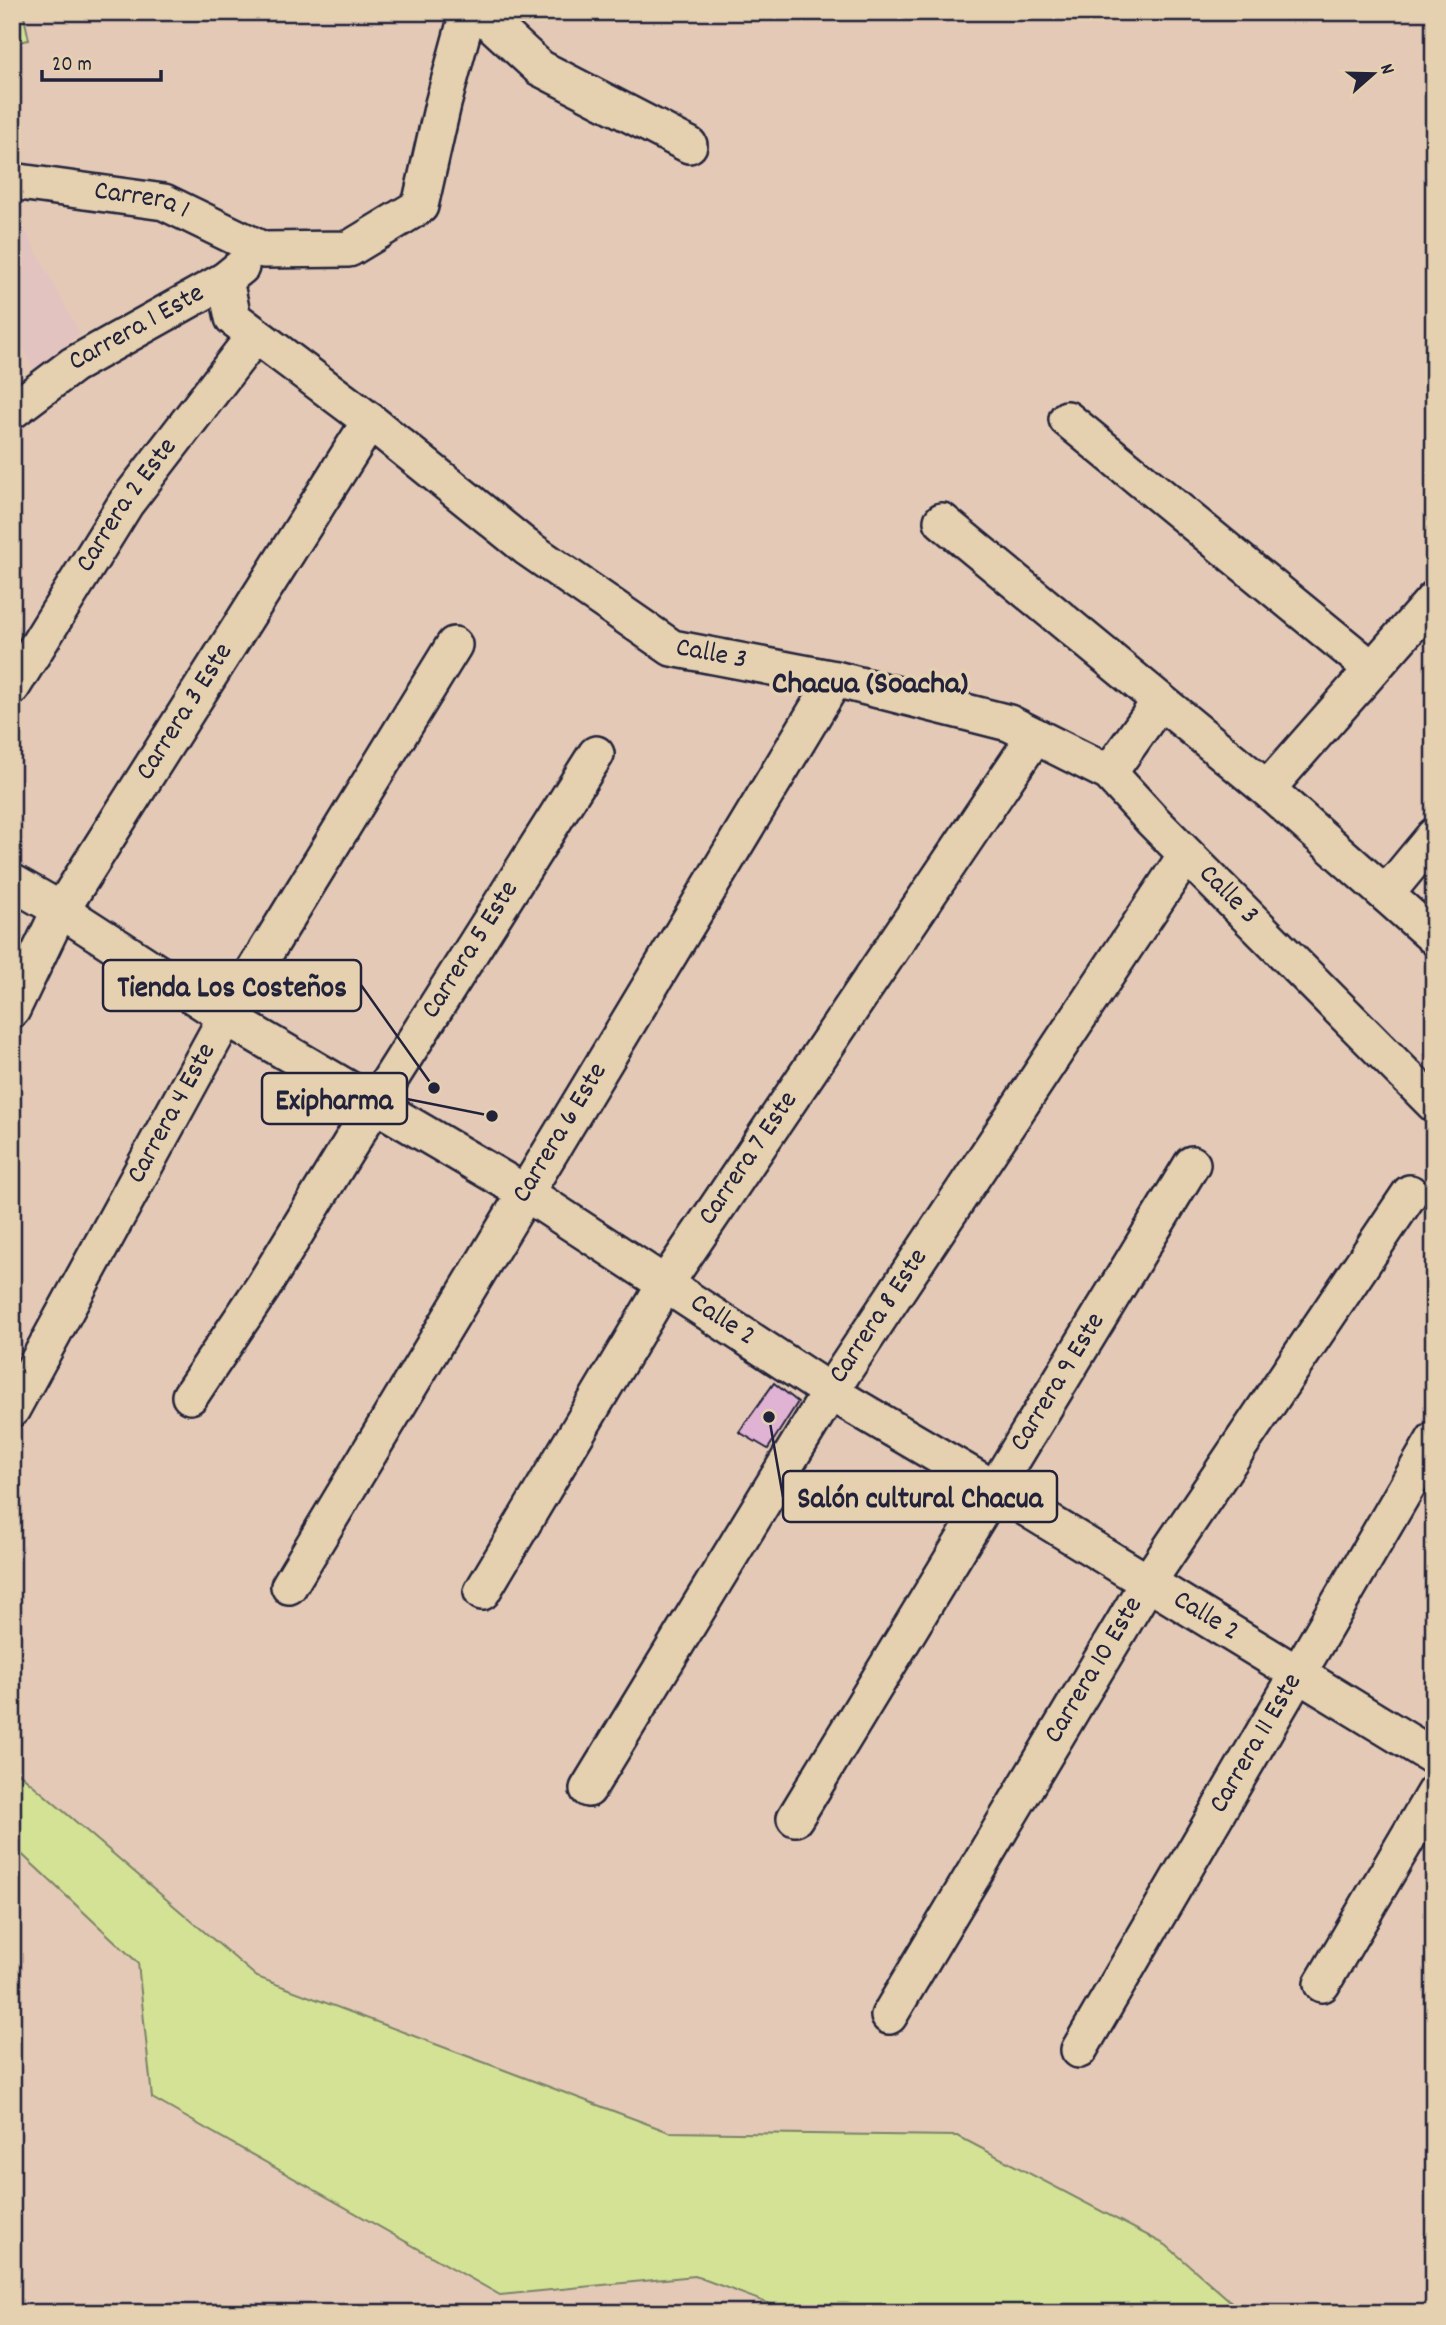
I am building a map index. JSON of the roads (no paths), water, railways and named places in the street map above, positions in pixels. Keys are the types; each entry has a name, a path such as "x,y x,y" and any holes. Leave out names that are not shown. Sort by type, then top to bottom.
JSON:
{"street":[{"path":"263,250 349,249 420,206 443,104 468,12"},
{"path":"479,12 540,68 689,145"},
{"name":"Carrera 1","path":"12,181 164,202 263,250"},
{"name":"Carrera 1 Este","path":"12,411 73,365 225,280 263,250"},
{"name":"Calle 3","path":"225,280 233,318 370,421 526,547 672,648 835,679 1009,723 1109,773 1186,855 1434,1104"},
{"name":"Carrera 2 Este","path":"12,687 126,503 255,335"},
{"path":"1066,419 1372,669"},
{"name":"Carrera 3 Este","path":"12,1010 61,910 370,421"},
{"path":"942,521 1267,789 1434,937"},
{"path":"1267,789 1434,599"},
{"name":"Carrera 4 Este","path":"12,1409 226,1017 454,645"},
{"name":"Carrera 6 Este","path":"289,1586 835,679"},
{"path":"1109,773 1160,701"},
{"name":"Carrera 7 Este","path":"482,1592 666,1283 1035,736"},
{"name":"Carrera 5 Este","path":"190,1396 263,1287 374,1105 596,754"},
{"path":"1386,894 1434,836"},
{"name":"Carrera 8 Este","path":"588,1789 830,1392 1186,855"},
{"name":"Calle 2","path":"12,883 61,910 226,1017 526,1193 830,1392 995,1489 1434,1757"},
{"name":"Carrera 9 Este","path":"795,1818 1192,1164"},
{"name":"Carrera 10 Este","path":"889,2016 1148,1582 1410,1193"},
{"name":"Carrera 11 Este","path":"1079,2050 1434,1440"},
{"path":"1322,1984 1434,1793"}],"place":[{"name":"Tienda Los Costeños","path":"434,1088"},
{"name":"Exipharma","path":"492,1116"},
{"name":"Salón cultural Chacua","path":"769,1417"}],"district":[{"name":"Chacua (Soacha)","path":"870,686"}]}
